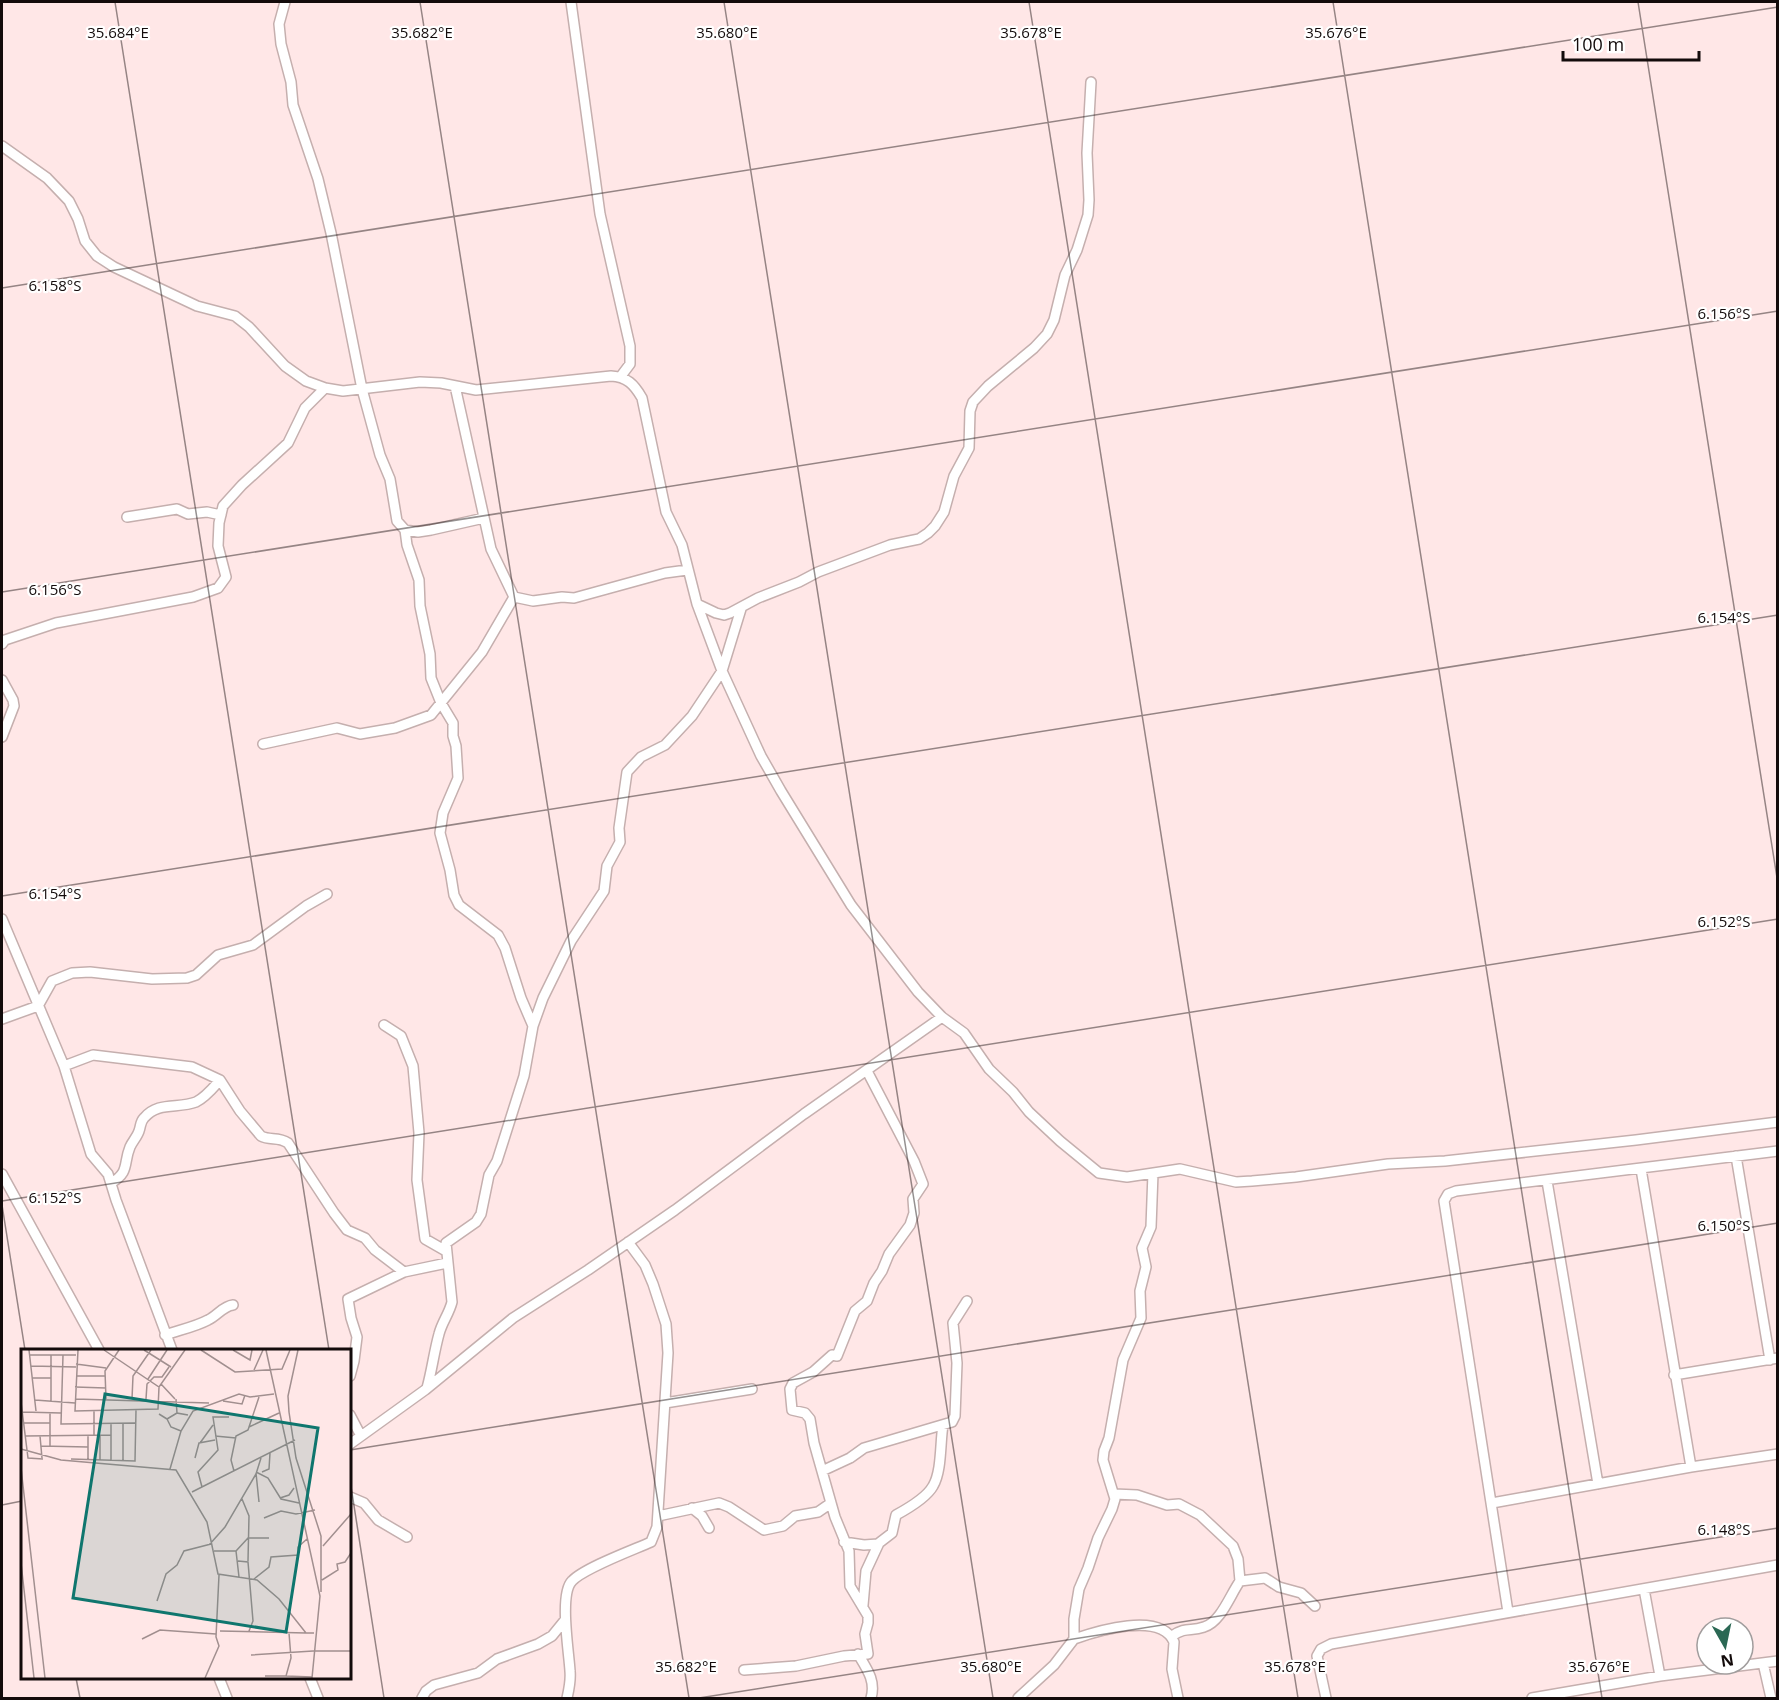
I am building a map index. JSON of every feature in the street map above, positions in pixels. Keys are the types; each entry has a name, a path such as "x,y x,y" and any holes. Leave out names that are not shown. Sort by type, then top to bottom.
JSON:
{"street":[{"path":"285,2 279,24 280,45 291,82 293,105 318,179 331,232 362,389 380,455 390,479 397,521 405,530 407,545 419,580 420,606 430,654 431,678 441,703 453,723 459,772 440,824 440,833 454,895 459,905 498,935 505,948 521,998 533,1026"},
{"path":"571,2 600,214 631,355 630,364 621,376"},
{"path":"697,604 724,615 741,609 758,597 799,582 818,572 890,545 919,538 935,526 944,512 954,476 969,448 970,411 973,402 988,386 1034,348 1047,334 1054,320 1065,275 1077,250 1088,215 1087,153 1091,82"},
{"path":"2,146 47,178 69,201 86,241 97,256 114,267 197,306 235,316 249,327 292,372 306,381 342,391 420,382 486,390 621,376 634,386 642,398 666,512 682,545 697,604 722,671 761,756 831,875 893,962 931,1006 964,1033 989,1069 1013,1092 1029,1112 1099,1173 1127,1177 1180,1169 1236,1182 1296,1177 1388,1164 1503,1155 1778,1122"},
{"path":"455,386 491,549 514,597"},
{"path":"2,644 5,640 56,623 194,597 218,588 226,577 218,546 223,506 242,485 288,443 305,408 325,388"},
{"path":"127,517 177,509 188,514 207,512 221,515"},
{"path":"405,530 418,532 484,518"},
{"path":"514,597 533,601 562,597 574,598 664,573 687,570"},
{"path":"263,744 337,728 360,734 395,728 431,715 482,652 514,597"},
{"path":"427,1388 442,1322 450,1311 452,1302 446,1243 476,1222 481,1214 489,1175 497,1161 524,1076 533,1026 549,983 571,941 604,891 607,866 620,842 619,828 627,771 641,757 665,745 692,716 722,671 741,609"},
{"path":"2,680 14,706 2,737"},
{"path":"2,1019 38,1006 52,981 72,973 90,972 152,979 187,978 196,975 218,955 253,945 306,906 327,894"},
{"path":"2,919 60,1055 91,1154 104,1167 111,1183 172,1349"},
{"path":"351,1443 427,1388 513,1318 684,1203 804,1114 942,1017"},
{"path":"384,1025 401,1036 413,1066 419,1133 417,1180 424,1239 446,1251"},
{"path":"60,1055 73,1061"},
{"path":"64,1066 93,1055 103,1055 138,1062 169,1063 192,1067 220,1080 240,1111 261,1136 278,1138 288,1143 336,1217 347,1230 365,1238 375,1250 404,1272"},
{"path":"744,1670 796,1666 868,1654 865,1634 868,1616 850,1586 850,1557 831,1503 814,1443 810,1419 805,1413 792,1410 790,1389 793,1383 813,1372 832,1355 837,1356 855,1311 867,1301 889,1254 910,1225 914,1213 912,1203 923,1184 914,1161 867,1071"},
{"path":"111,1183 123,1174 131,1145 138,1134 142,1119 158,1108 195,1102 203,1098 220,1080"},
{"path":"1508,1612 1444,1201 1448,1194 1456,1191 1778,1151"},
{"path":"1674,1375 1774,1359 1736,1156"},
{"path":"1641,1169 1691,1467"},
{"path":"1074,1639 1074,1619 1079,1589 1098,1538 1112,1509 1114,1494 1103,1460 1104,1451 1109,1438 1123,1360 1141,1318 1140,1291 1146,1267 1142,1248 1152,1227 1153,1173"},
{"path":"2,1174 98,1349"},
{"path":"1547,1181 1598,1484"},
{"path":"567,1698 570,1672 565,1620 567,1589 570,1583 583,1574 651,1542 657,1527 668,1353 666,1324 645,1265 628,1242"},
{"path":"351,1372 357,1337 348,1299 404,1272 447,1263"},
{"path":"822,1471 850,1458 864,1448 952,1422 955,1416 957,1363 953,1323 967,1301"},
{"path":"165,1335 203,1323 226,1307 233,1305"},
{"path":"665,1403 752,1389"},
{"path":"351,1417 362,1436"},
{"path":"863,1605 866,1571 878,1544 891,1533 896,1515 910,1507 933,1486 939,1462 943,1425"},
{"path":"1492,1503 1691,1467 1778,1454"},
{"path":"1114,1494 1137,1495 1167,1505 1179,1504 1200,1515 1233,1546 1238,1559 1240,1581 1214,1622 1207,1627 1181,1630 1172,1636"},
{"path":"351,1497 364,1503 378,1520 407,1537"},
{"path":"658,1516 718,1503 729,1507 764,1530 783,1526 795,1516 818,1512 831,1503"},
{"path":"692,1508 702,1516 709,1528"},
{"path":"844,1542 864,1545 878,1544"},
{"path":"1326,1698 1317,1656 1321,1649 1331,1644 1778,1565"},
{"path":"1240,1581 1265,1578 1279,1587 1301,1593 1315,1606"},
{"path":"1644,1589 1660,1676"},
{"path":"422,1698 434,1684 478,1673 497,1659 538,1644 552,1636 565,1620"},
{"path":"1018,1698 1054,1665 1074,1639 1130,1624 1151,1627 1172,1636"},
{"path":"1172,1636 1175,1648 1172,1669 1178,1698"},
{"path":"858,1654 871,1677 874,1690 871,1698"},
{"path":"1532,1698 1553,1697 1660,1676 1778,1661"},
{"path":"1763,1663 1771,1698"},
{"path":"220,1679 227,1698"},
{"path":"311,1679 318,1698"}]}
